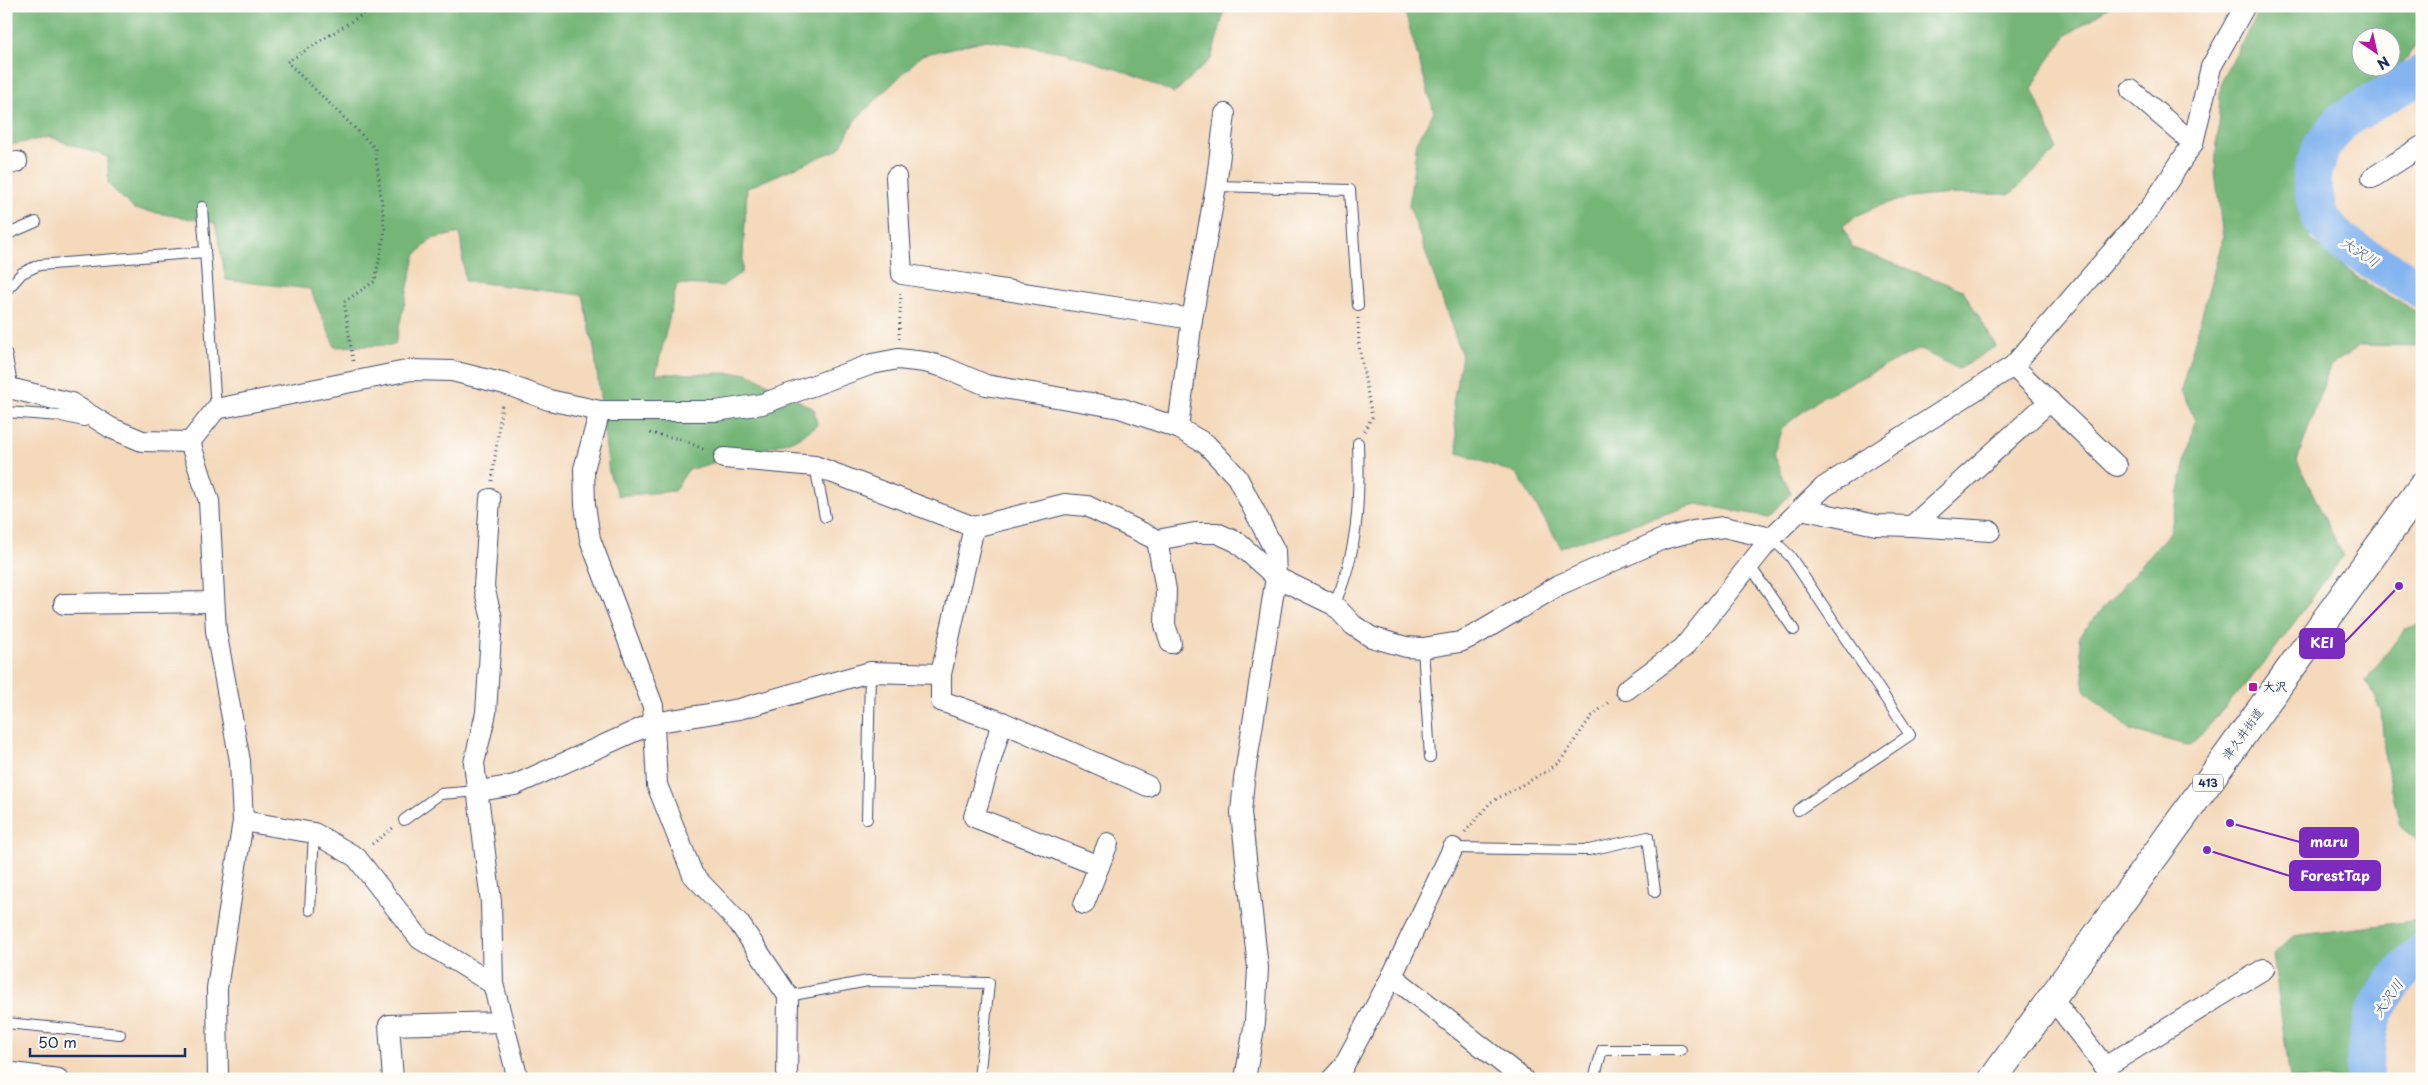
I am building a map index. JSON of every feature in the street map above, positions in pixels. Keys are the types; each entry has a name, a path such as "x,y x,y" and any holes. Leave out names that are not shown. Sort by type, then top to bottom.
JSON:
{"highway":[{"name":"津久井街道","path":"1993,1079 2422,487"}],"street":[{"path":"1626,690 1683,648 1771,538 1824,487 2013,366 2151,207 2193,144 2211,66 2246,6"},
{"path":"2131,90 2193,144"},
{"path":"1178,428 1192,319 1216,186 1225,114"},
{"path":"2372,178 2422,146"},
{"path":"896,177 902,274 1192,319"},
{"path":"190,442 216,409 411,370 452,371 505,384 549,400 600,411 716,411 762,404 872,364 898,359 944,367 986,385 1120,408 1178,428 1206,444 1237,477 1275,551 1276,577 1244,780 1241,813 1258,968 1255,1022 1245,1079"},
{"path":"2013,366 2117,466"},
{"path":"13,389 71,403 111,428 142,441 190,442"},
{"path":"1912,526 2050,401"},
{"path":"600,411 584,470 590,539 653,706 657,785 693,875 739,923 788,996 787,1079"},
{"path":"190,442 209,501 216,631 240,761 243,821 217,988 218,1079"},
{"path":"724,458 815,466 974,527 1065,504 1076,504 1096,510 1157,540 1196,533 1217,533 1237,542 1276,577 1334,605 1353,625 1371,637 1406,647 1446,646 1477,634 1559,585 1663,540 1694,531 1724,527 1771,538"},
{"path":"490,499 484,588 492,619 486,713 474,763 479,791 491,902 493,984 518,1079"},
{"path":"1801,509 1876,525 1990,531"},
{"path":"974,527 941,674 941,701 1002,722 1148,786"},
{"path":"1157,540 1166,590 1165,625 1171,642"},
{"path":"64,604 214,602"},
{"path":"479,791 514,785 653,723 739,709 870,672 941,674"},
{"path":"1002,722 974,817 1099,866"},
{"path":"243,821 314,833 356,857 420,939 493,984"},
{"path":"1084,904 1108,843"},
{"path":"1332,1079 1343,1067 1392,976 1453,848"},
{"path":"2052,998 2105,1067 2264,969"},
{"path":"1392,976 1523,1079"},
{"path":"392,1079 389,1025 502,1022"},
{"path":"6,1072 58,1079"}],"lane":[{"path":"1216,186 1350,190 1358,305"},
{"path":"202,207 216,409"},
{"path":"6,235 36,222"},
{"path":"6,291 22,273 39,265 205,252"},
{"path":"6,353 13,389"},
{"path":"6,412 61,416 84,421 94,418"},
{"path":"1334,605 1342,589 1356,533 1360,487 1358,443"},
{"path":"815,466 825,517"},
{"path":"1771,538 1790,556 1910,735 1798,810"},
{"path":"1750,566 1794,630"},
{"path":"1423,648 1430,757"},
{"path":"867,818 870,672"},
{"path":"404,820 440,794 479,791"},
{"path":"310,910 314,833"},
{"path":"1453,848 1589,850 1648,837 1655,892"},
{"path":"788,996 868,981 989,983 980,1079"},
{"path":"6,1023 120,1034"},
{"path":"1594,1079 1602,1050 1680,1050"}],"path":[{"path":"355,380 344,302 375,281 385,230 375,148 287,62 371,9 366,6"},
{"path":"898,359 902,274"},
{"path":"1358,305 1359,346 1372,417 1358,443"},
{"path":"490,499 505,384"},
{"path":"646,432 682,439 724,458"},
{"path":"1453,848 1491,802 1549,770 1561,760 1591,717 1626,690"},
{"path":"356,857 404,820"}],"green space":[{"path":"6,6 1226,6 1211,59 1174,93 1122,71 1064,52 986,40 922,55 855,120 839,149 747,188 742,272 722,286 677,284 656,374 748,373 814,409 817,426 794,440 688,470 674,491 618,496 609,473 594,347 582,295 465,281 460,233 431,239 415,256 395,345 335,347 310,289 226,280 215,223 134,209 108,184 108,157 49,137 6,146"},
{"path":"1403,6 2110,6 2066,36 2044,66 2032,89 2057,149 2011,194 1923,196 1901,200 1861,214 1843,226 1853,248 1963,290 1996,346 1959,369 1919,349 1822,397 1783,427 1772,453 1791,493 1769,517 1697,504 1561,547 1517,474 1458,453 1453,403 1462,356 1409,205 1417,140 1434,112"},
{"path":"2262,6 2422,6 2422,37 2400,65 2400,28 2350,28 2350,78 2386,78 2320,140 2302,182 2311,240 2358,278 2422,315 2422,346 2361,345 2330,366 2297,461 2343,556 2266,661 2191,746 2130,730 2085,691 2079,636 2170,532 2195,420 2181,391 2223,238 2215,172 2221,81"},
{"path":"2422,624 2422,843 2400,826 2385,758 2381,711 2366,680 2405,629"},
{"path":"2422,920 2422,973 2364,1014 2357,1079 2290,1079 2273,955 2293,936"}],"waterway":[{"name":"大沢川","path":"2422,74 2343,120 2322,146 2311,177 2319,216 2341,242 2422,290"},
{"name":"大沢川","path":"2365,1079 2368,1037 2374,1014 2402,973 2422,952"}],"place":[{"name":"KEI","path":"2399,586"},
{"name":"大沢","path":"2253,687"},
{"name":"maru","path":"2230,823"},
{"name":"ForestTap","path":"2207,850"}]}
